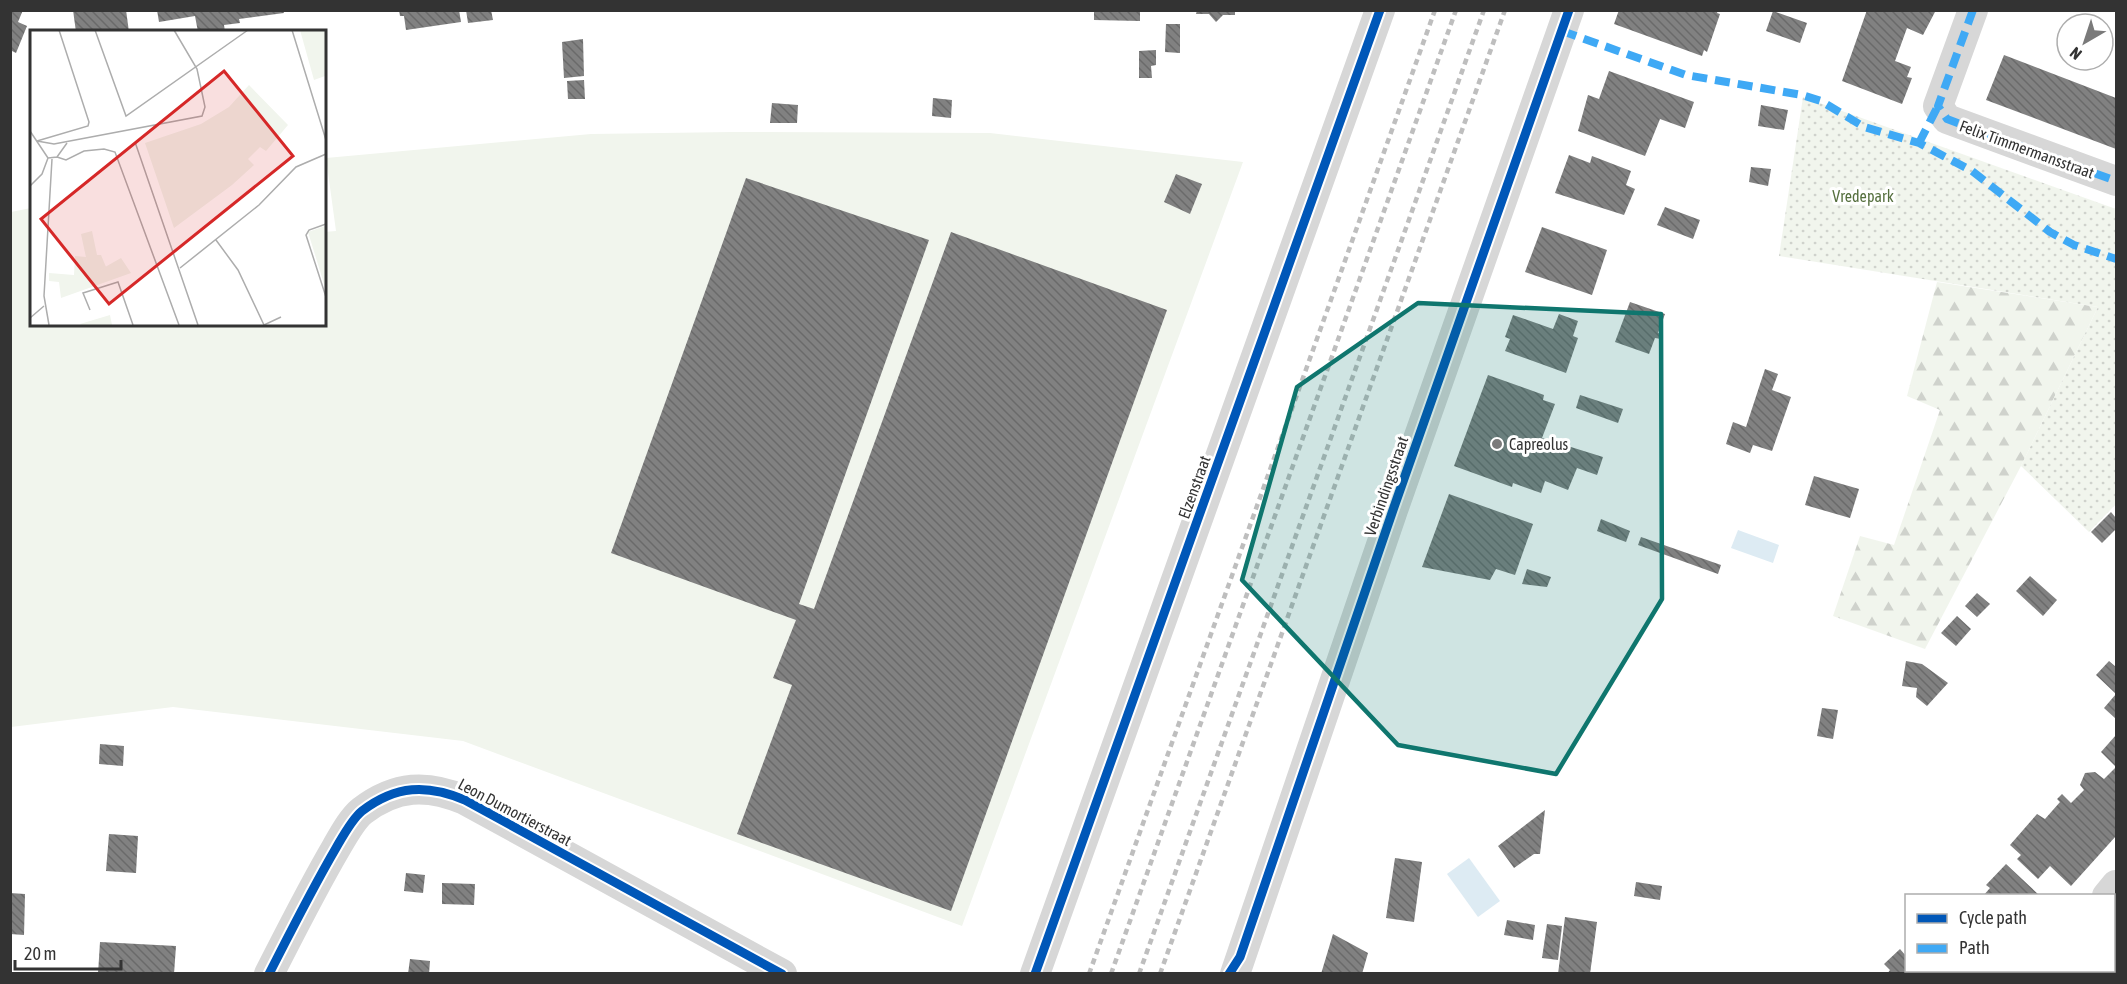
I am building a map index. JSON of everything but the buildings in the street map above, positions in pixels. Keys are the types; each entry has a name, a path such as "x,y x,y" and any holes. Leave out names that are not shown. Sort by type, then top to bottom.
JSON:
{"street":[{"name":"Elzenstraat","path":"1035,974 1380,10"},
{"name":"Verbindingsstraat","path":"1234,974 1393,510 1569,10"},
{"name":"Felix Timmermansstraat","path":"1973,10 1938,106 1947,119 2116,181"},
{"name":"Leon Dumortierstraat","path":"269,974 321,873 361,812 388,796 413,788 441,790 465,800 782,974"}],"highlighted area":[{"path":"1418,303 1661,314 1662,599 1556,774 1398,745 1242,580 1297,387"}],"green space":[{"name":"Vredepark","path":"1803,97 2116,209 2116,504 2089,532 2021,466 2098,307 1779,256"},
{"path":"990,133 1243,162 962,926 463,741 173,707 11,727 11,212 30,208 30,326 326,326 326,232 336,231 326,158 591,134"},
{"path":"1937,282 2098,307 2021,466 1925,649 1833,616 1860,536 1894,545 1940,410 1907,396"}],"shaded area":[{"path":"1738,530 1779,545 1773,563 1731,548"},
{"path":"1469,858 1500,901 1478,917 1447,874"}],"railway":[{"path":"1089,974 1435,10"},
{"path":"1111,974 1456,10"},
{"path":"1139,974 1484,10"},
{"path":"1160,974 1505,10"}],"marked path":[{"path":"1973,10 1938,106 1947,119 2116,181"},
{"path":"1562,31 1686,75 1802,95 1821,101 1864,127 1919,143 1972,171 2050,232 2074,245 2116,259"},
{"path":"1919,143 1938,106"}],"cycle path":[{"path":"1035,974 1380,10"},
{"path":"1229,974 1240,957 1393,510 1569,10"},
{"path":"269,974 318,879 355,818 375,802 387,796 412,790 438,791 465,800 782,974"}],"place":[{"name":"Capreolus","path":"1497,444"}]}
